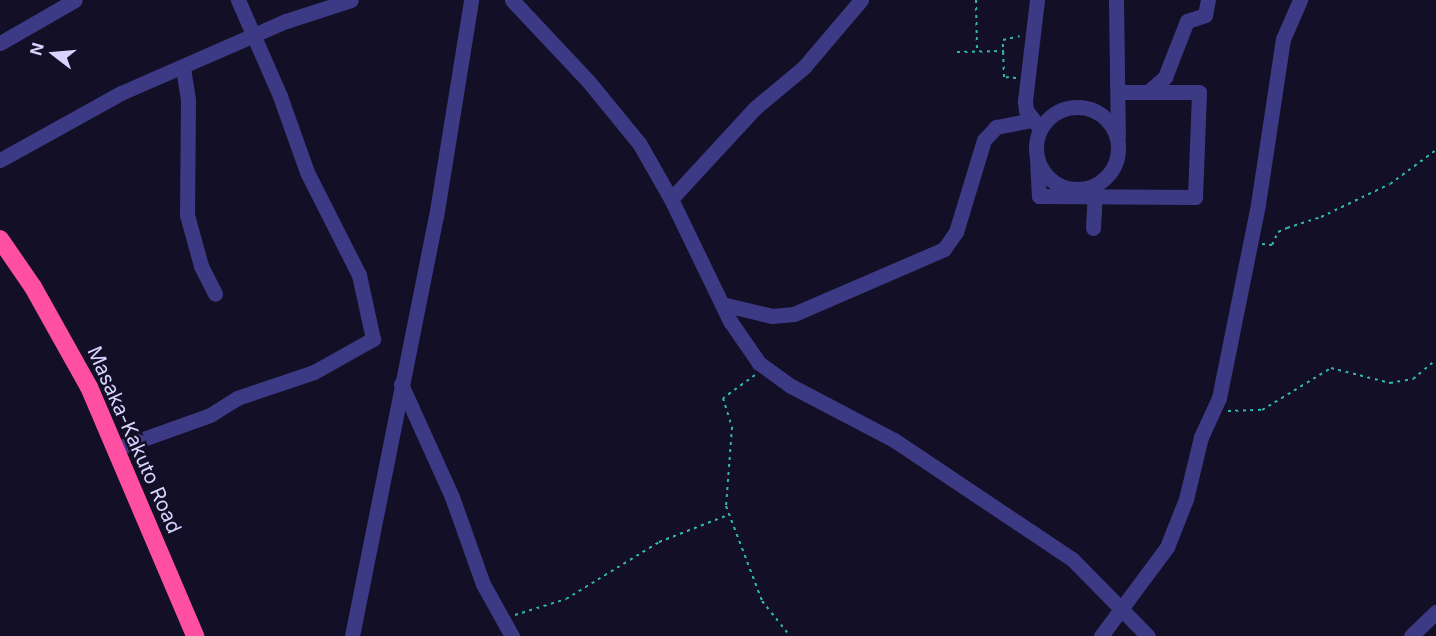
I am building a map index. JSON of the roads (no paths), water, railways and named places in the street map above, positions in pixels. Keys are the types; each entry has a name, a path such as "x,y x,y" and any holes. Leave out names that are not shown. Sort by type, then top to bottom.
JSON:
{"highway":[{"name":"Masaka-Kakuto Road","path":"0,239 64,339 118,448 195,636"}],"street":[{"path":"0,42 54,5 75,0"},
{"path":"118,448 210,415 237,398 314,372 373,339 359,275 307,172 254,35 238,0"},
{"path":"0,160 121,93 183,69 254,35 351,0"},
{"path":"351,636 436,217 471,0"},
{"path":"512,0 590,82 632,134 671,199 744,345 759,363 791,386 922,458 1072,559 1121,605 1148,636"},
{"path":"671,199 755,108 804,67 861,0"},
{"path":"1037,0 1026,110 1037,125 1039,196 1095,191 1196,198 1199,92 1118,92"},
{"path":"1093,228 1095,191 1114,165 1118,143 1116,0"},
{"path":"1148,92 1165,77 1187,21 1205,15 1208,0"},
{"path":"1101,636 1121,605 1167,547 1186,499 1201,437 1215,411 1251,241 1283,39 1300,0"},
{"path":"183,69 188,100 187,215 201,266 215,294"},
{"path":"722,304 772,316 794,314 944,249 956,232 984,140 996,127 1037,125 1059,111 1080,107 1091,109 1109,122 1118,143"},
{"path":"401,384 452,497 483,584 512,636"},
{"path":"1411,636 1436,612"}]}
